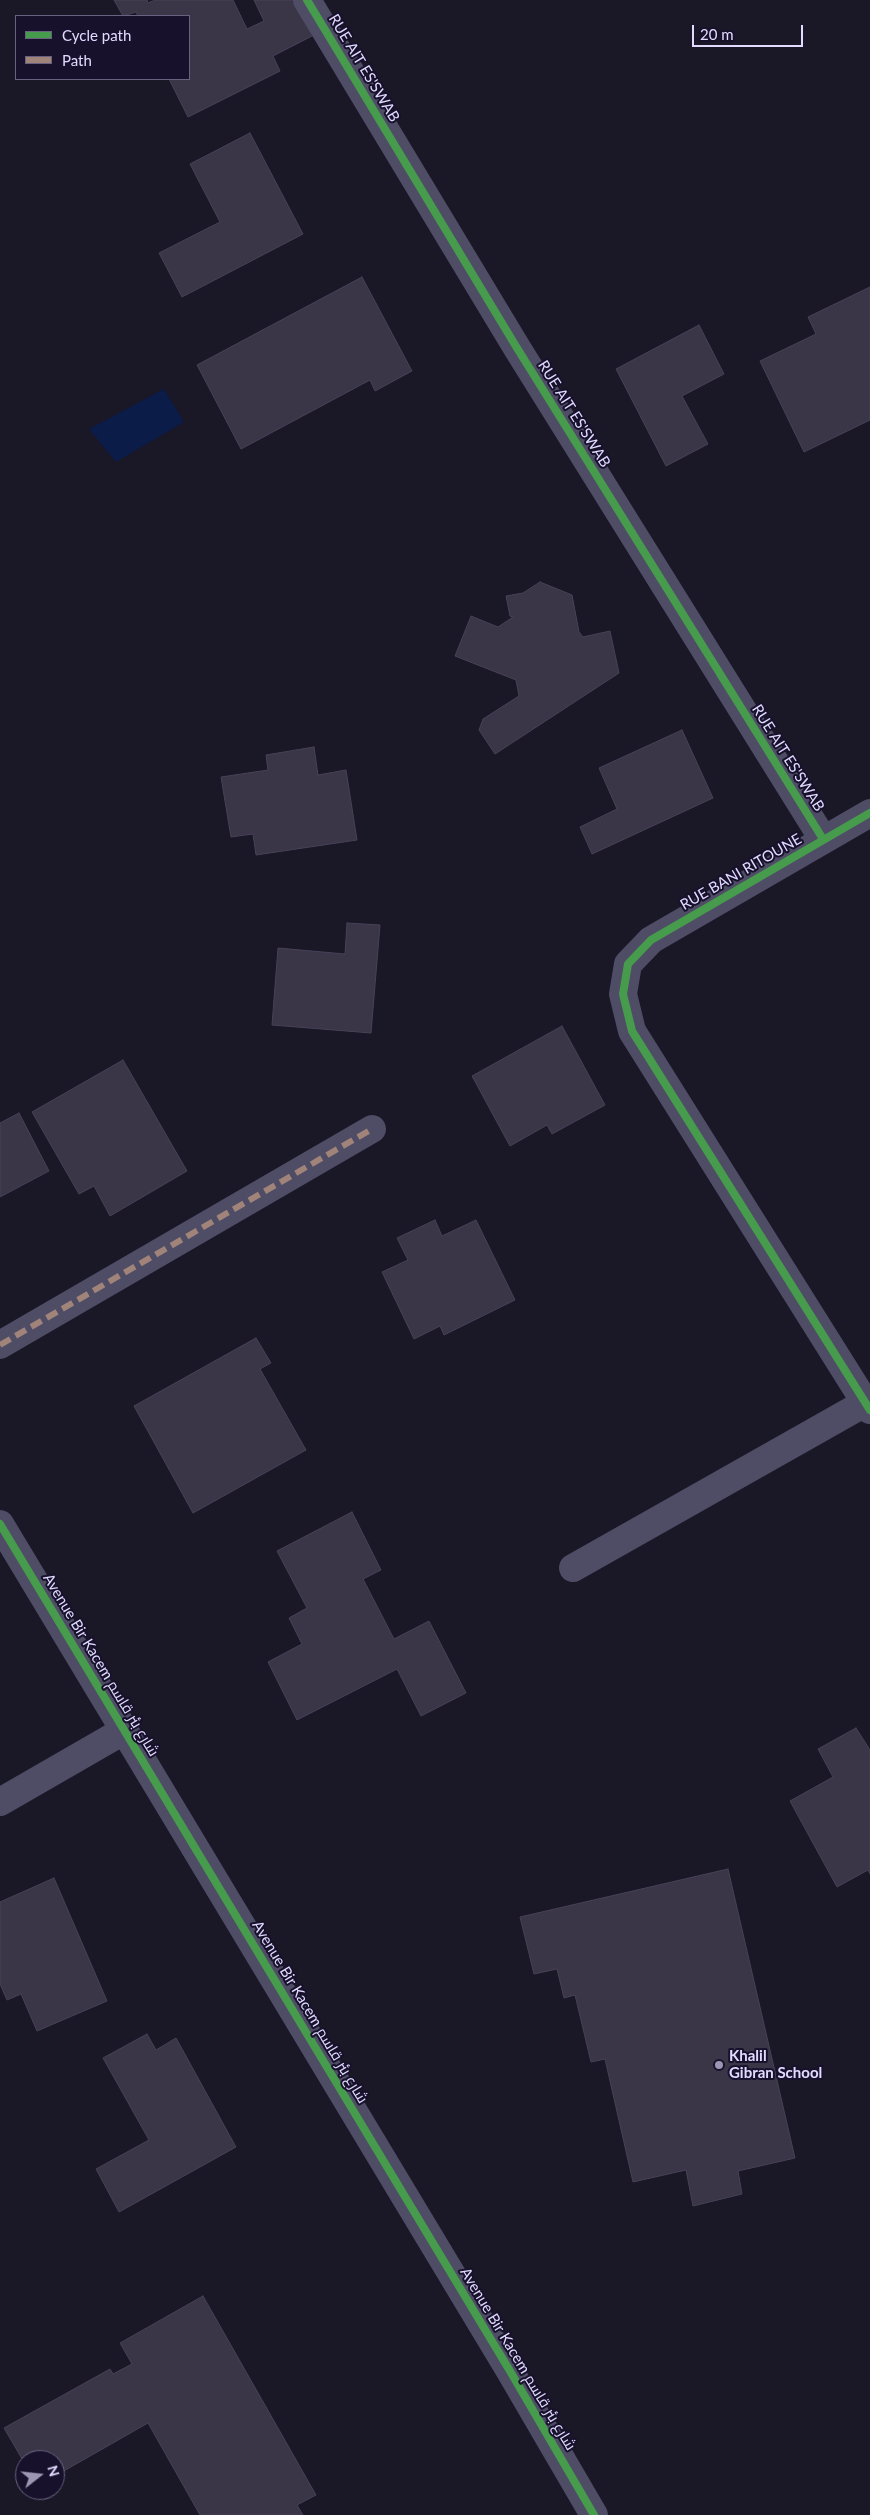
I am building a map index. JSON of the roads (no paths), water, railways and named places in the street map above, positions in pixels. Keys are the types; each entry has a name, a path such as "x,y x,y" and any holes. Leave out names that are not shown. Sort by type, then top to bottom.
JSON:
{"street":[{"name":"RUE AIT ES'SWAB","path":"307,0 517,348 823,839"},
{"name":"RUE BANI RITOUNE","path":"868,1407 632,1030 622,994 628,964 651,940 870,813"},
{"path":"0,1345 372,1129"},
{"path":"573,1568 868,1407"},
{"name":"Avenue Bir Kacem شارع بئر قاسم","path":"0,1524 594,2515"},
{"path":"0,1802 124,1730"}],"water":[{"path":"164,389 184,422 116,462 89,429"}],"place":[{"name":"Khalil Gibran School","path":"719,2065"}]}
